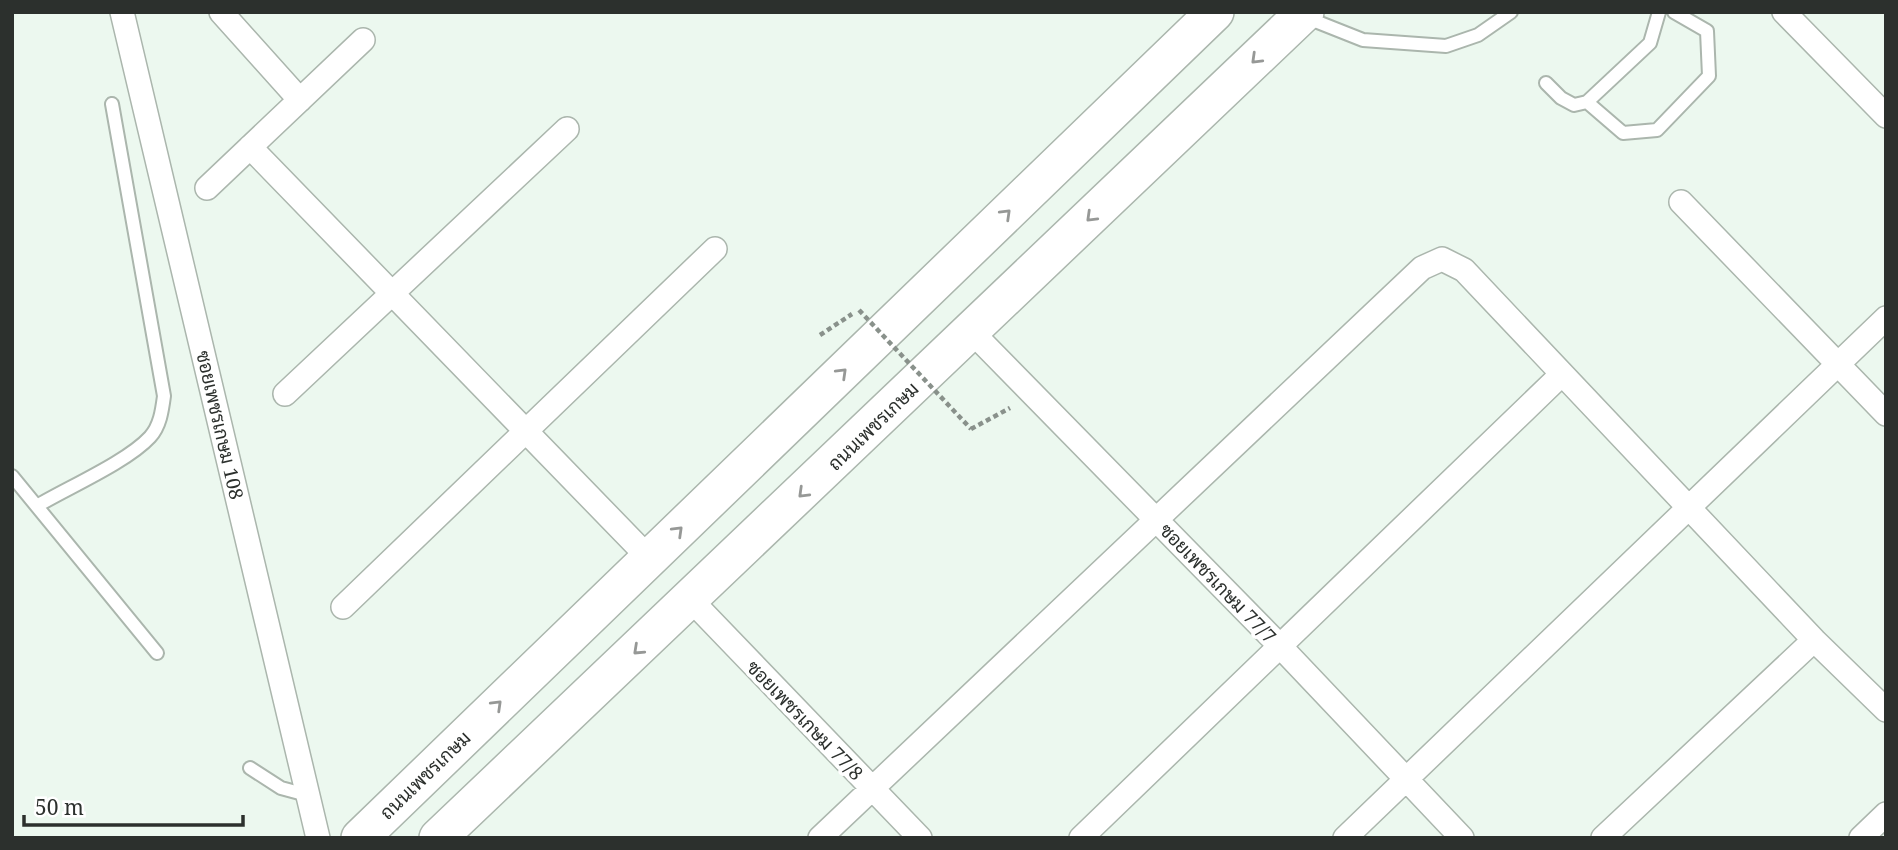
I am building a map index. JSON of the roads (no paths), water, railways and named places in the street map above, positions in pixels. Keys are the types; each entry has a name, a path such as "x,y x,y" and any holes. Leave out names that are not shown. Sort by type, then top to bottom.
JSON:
{"main road":[{"name":"ถนนเพชรเกษม","path":"360,838 1215,12"},
{"name":"ถนนเพชรเกษม","path":"438,838 691,600 1303,14"}],"street":[{"name":"ซอยเพชรเกษม 108","path":"122,12 318,838"},
{"path":"221,12 300,100"},
{"path":"1784,12 1886,116"},
{"path":"207,188 363,40"},
{"path":"285,394 567,129"},
{"path":"250,147 649,558"},
{"path":"1681,202 1886,414"},
{"path":"343,607 715,249"},
{"path":"820,838 1422,268 1441,259 1464,270 1814,640 1886,710"},
{"path":"1345,838 1687,506 1886,318"},
{"name":"ซอยเพชรเกษม 77/7","path":"971,331 1278,644 1462,838"},
{"path":"1081,838 1278,644 1562,374"},
{"name":"ซอยเพชรเกษม 77/8","path":"691,600 920,838"},
{"path":"1603,838 1814,640"},
{"path":"1861,838 1886,814"}],"lane":[{"path":"1303,14 1363,40 1446,46 1495,31 1511,12"},
{"path":"1546,83 1574,106 1587,102 1650,43 1659,12"},
{"path":"1587,102 1623,133 1657,130 1709,76 1707,31 1674,12"},
{"path":"37,506 134,450 151,436 161,417 164,397 112,104"},
{"path":"12,476 157,653"},
{"path":"250,768 281,788 307,795"}]}
